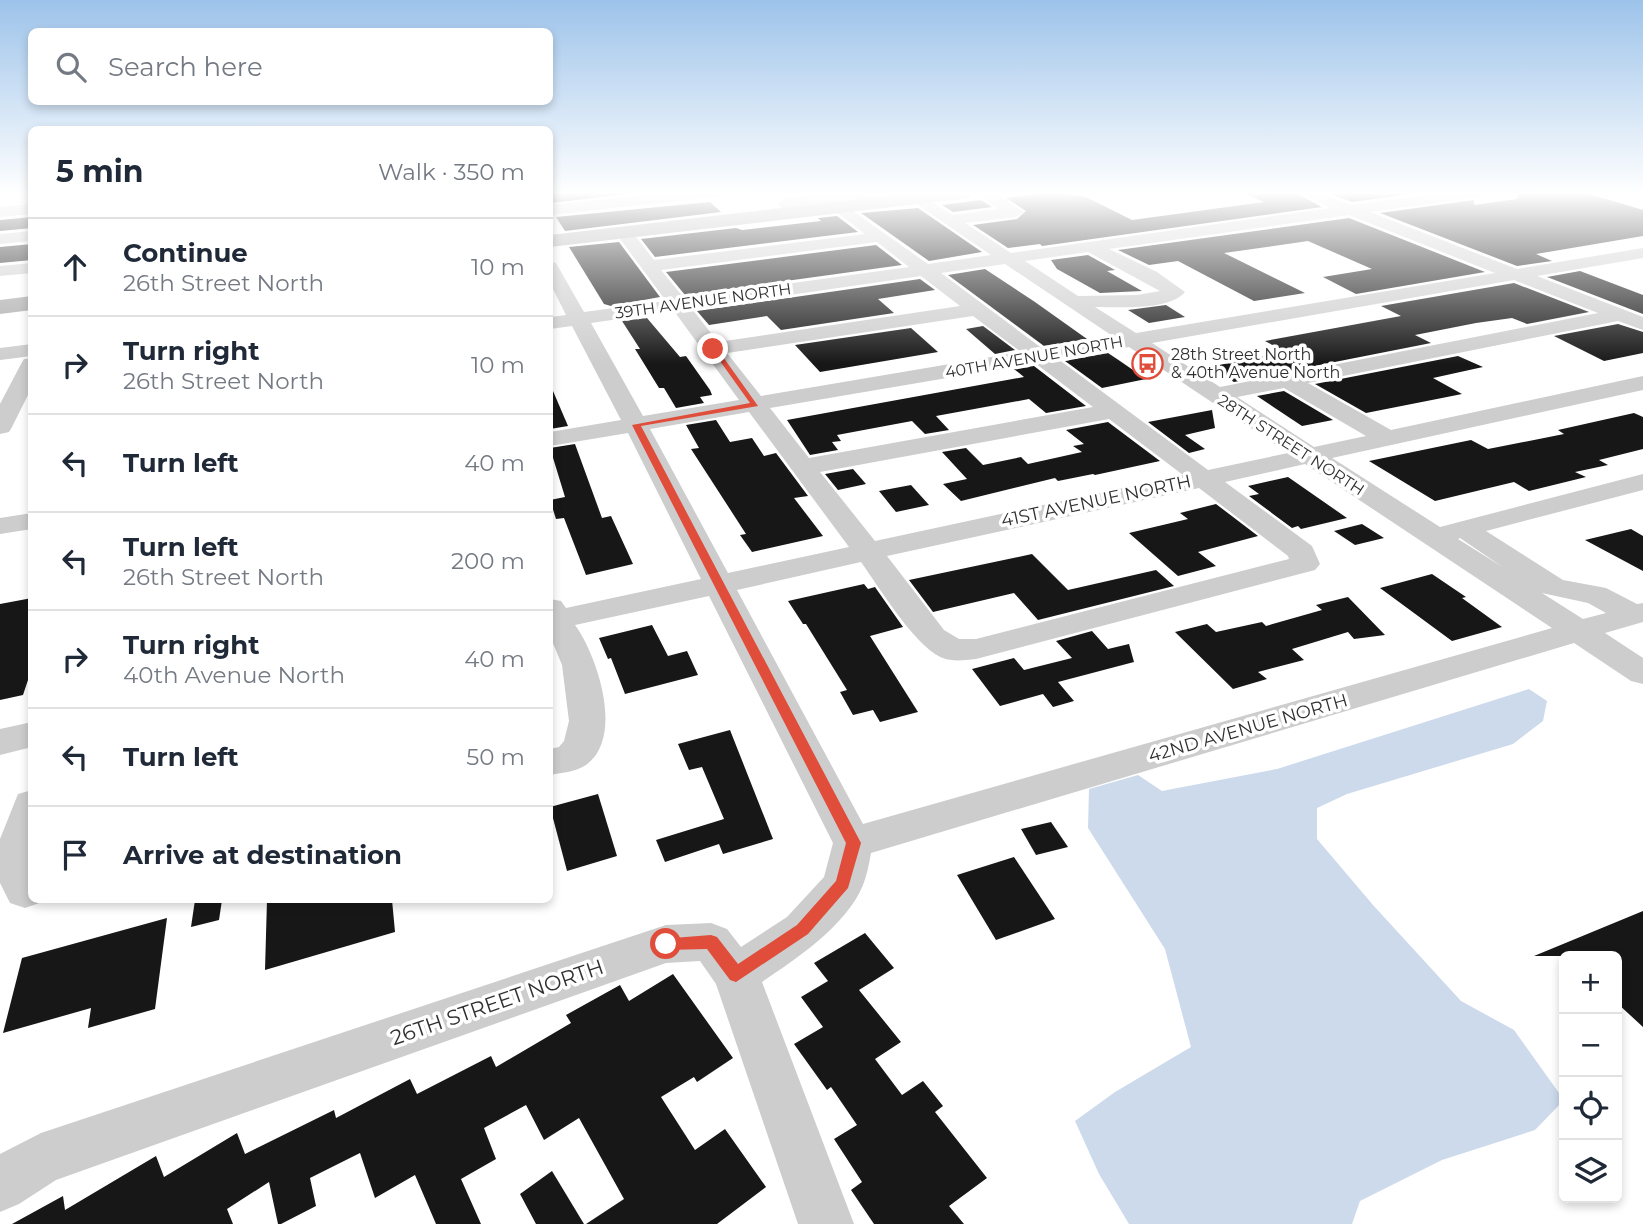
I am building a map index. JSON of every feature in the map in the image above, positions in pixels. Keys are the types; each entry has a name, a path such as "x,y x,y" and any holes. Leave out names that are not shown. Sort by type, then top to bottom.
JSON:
{"main road":[{"path":"0,306 28,303"}],"street":[{"path":"636,249 933,637 952,650 976,649 1305,564 1302,552 897,249"},
{"path":"649,266 783,249"},
{"name":"28TH STREET NORTH","path":"992,249 1643,673"},
{"name":"39TH AVENUE NORTH","path":"553,323 1074,249"},
{"path":"1095,249 1128,264 1235,323"},
{"path":"1451,249 1643,324"},
{"name":"40TH AVENUE NORTH","path":"553,439 1643,253"},
{"path":"0,271 28,268"},
{"path":"553,272 636,425 853,843 843,884 803,930 736,975"},
{"path":"1072,302 1159,297 1189,299"},
{"path":"713,349 976,309"},
{"path":"1214,394 1620,315"},
{"path":"0,354 28,350"},
{"path":"0,427 28,371"},
{"path":"1286,380 1387,438"},
{"name":"41ST AVENUE NORTH","path":"553,616 718,584 1643,383"},
{"path":"803,467 1113,411"},
{"path":"1434,538 1463,528 1643,482"},
{"path":"0,526 28,522"},
{"path":"1463,528 1552,586 1595,595 1638,614"},
{"path":"1498,579 1528,570"},
{"name":"42ND AVENUE NORTH","path":"853,843 1638,614"},
{"path":"553,619 576,653 587,708 585,742 574,757 553,761"},
{"path":"0,742 28,735"},
{"path":"28,816 19,843 16,872 25,891 28,890"},
{"name":"26TH STREET NORTH","path":"0,1185 41,1159 666,944 711,942 736,975 826,1224"}],"water":[{"path":"1529,689 1547,701 1543,721 1513,744 1347,794 1317,808 1317,839 1461,1001 1514,1030 1559,1093 1559,1105 1535,1130 1442,1160 1360,1201 1352,1224 1129,1224 1099,1174 1075,1121 1115,1092 1191,1047 1165,949 1088,828 1089,789 1138,775 1162,791 1277,769"}],"building":[{"path":"0,249 28,249 28,260 0,263"},
{"path":"570,249 624,249 660,297 611,306 604,304"},
{"path":"649,249 719,249 655,257"},
{"path":"844,249 881,249 902,265 685,295 666,272"},
{"path":"912,249 978,249 982,252 929,261"},
{"path":"1251,249 1224,253 1305,293 1254,301 1178,261 1149,265 1118,250"},
{"path":"1327,249 1427,249 1485,272 1356,294 1323,277 1372,269"},
{"path":"1473,249 1565,249 1536,254 1552,261 1517,266"},
{"path":"1088,255 1115,270 1107,271 1142,291 1100,293 1057,269 1051,260"},
{"path":"985,269 1087,339 1044,346 948,275"},
{"path":"1580,271 1643,295 1643,314 1547,277"},
{"path":"920,279 935,290 878,299 894,313 781,330 767,316 709,325 697,311"},
{"path":"1514,283 1589,312 1527,324 1512,318 1415,335 1431,343 1234,382 1209,367 1285,352 1265,341 1401,316 1381,306"},
{"path":"1166,305 1185,317 1149,323 1128,310"},
{"path":"647,318 680,357 686,356 710,390 712,395 700,397 704,403 676,408 664,388 659,388 635,349 640,349 622,321"},
{"path":"1618,324 1643,332 1643,353 1604,361 1554,336"},
{"path":"983,326 1015,350 995,354 966,329"},
{"path":"911,328 938,352 820,372 795,345"},
{"path":"1108,353 1146,379 1102,388 1065,361"},
{"path":"1458,356 1483,367 1433,378 1462,394 1366,413 1315,384"},
{"path":"1034,366 1086,406 1046,413 1029,399 936,416 949,430 925,434 912,421 837,435 841,441 832,442 838,450 810,455 787,420 1024,377 1014,369"},
{"path":"553,391 568,426 553,428"},
{"path":"1284,391 1333,420 1302,426 1257,396"},
{"path":"1212,410 1215,428 1185,435 1205,449 1189,453 1148,422"},
{"path":"1634,413 1643,417 1643,449 1599,460 1608,465 1575,472 1586,477 1529,491 1514,482 1435,501 1369,461 1471,440 1488,449 1564,434 1558,430"},
{"path":"716,420 730,442 752,438 764,456 776,453 808,496 794,498 823,536 752,552 740,535 746,534 691,449 699,448 686,425"},
{"path":"1108,422 1160,461 1058,481 1055,478 961,501 943,484 967,479 942,452 966,448 983,465 1021,457 1028,464 1082,452 1073,446 1084,444 1066,430"},
{"path":"575,444 602,518 611,516 633,564 586,575 564,518 556,519 553,510 553,499 565,497 553,458 553,448"},
{"path":"853,469 866,484 838,490 825,474"},
{"path":"1288,477 1347,518 1301,529 1298,526 1292,528 1249,496 1259,494 1248,486"},
{"path":"911,485 929,505 896,512 879,491"},
{"path":"1216,504 1258,536 1198,552 1216,566 1178,576 1129,533 1188,519 1180,513"},
{"path":"1362,524 1384,538 1355,545 1334,531"},
{"path":"1631,529 1643,536 1643,571 1585,540"},
{"path":"1032,554 1068,590 1156,570 1174,586 1038,620 1014,593 933,612 909,580"},
{"path":"1432,574 1466,597 1462,598 1502,627 1452,641 1380,588"},
{"path":"864,584 868,589 875,587 903,627 870,636 918,712 880,722 873,710 853,715 840,692 847,690 806,624 803,624 788,601"},
{"path":"1348,597 1385,635 1354,639 1348,632 1292,649 1304,660 1258,672 1267,679 1233,689 1175,632 1207,624 1216,632 1262,622 1266,626 1322,610 1316,605"},
{"path":"28,599 28,680 23,695 0,700 0,604"},
{"path":"652,625 668,656 687,651 698,675 625,694 611,658 608,659 599,638"},
{"path":"1092,631 1108,649 1129,644 1134,662 1058,682 1074,701 1053,707 1043,694 1000,706 972,669 1014,658 1024,670 1072,658 1056,641"},
{"path":"730,730 773,839 723,854 719,844 665,862 656,840 724,819 702,767 689,770 678,744"},
{"path":"598,794 617,856 567,871 553,818 553,806"},
{"path":"1051,822 1068,847 1036,855 1021,829"},
{"path":"1014,857 1055,919 996,940 957,875"},
{"path":"195,903 222,903 219,920 191,927"},
{"path":"267,903 392,903 395,932 265,970"},
{"path":"1643,911 1643,1027 1622,1008 1622,951 1559,951 1559,956 1534,956"},
{"path":"167,918 155,1009 88,1028 91,1008 3,1033 22,958"},
{"path":"865,933 894,968 859,990 901,1042 875,1059 902,1095 923,1081 943,1106 935,1112 987,1178 949,1206 964,1224 874,1224 851,1190 862,1182 834,1139 857,1125 831,1087 827,1090 794,1044 823,1027 801,997 828,981 814,963"},
{"path":"673,974 733,1058 697,1082 694,1077 661,1097 695,1150 725,1129 766,1187 717,1224 586,1224 624,1199 579,1118 544,1140 526,1105 484,1128 496,1159 461,1179 481,1224 436,1224 415,1175 375,1198 360,1153 310,1178 316,1206 281,1224 278,1224 269,1182 227,1209 233,1224 12,1224 63,1196 65,1210 156,1156 164,1177 237,1133 245,1154 334,1110 336,1118 410,1079 417,1094 491,1056 496,1067 571,1023 566,1015 620,985 629,1001"},
{"path":"552,1171 584,1224 536,1224 520,1194"}],"place":[{"name":"28th Street North & 40th Avenue North","path":"1148,363"}],"route":[{"path":"666,944 711,942 736,975 803,930 843,884 853,843 636,425 755,405 713,349"}]}
